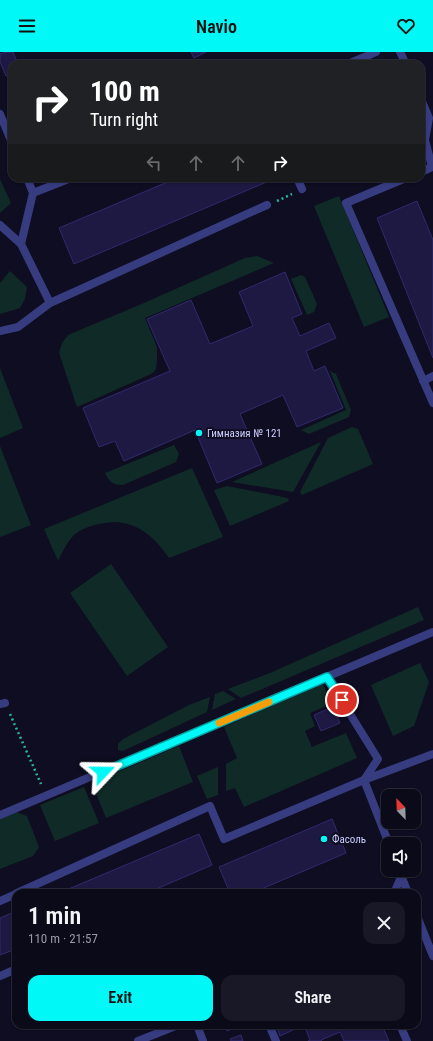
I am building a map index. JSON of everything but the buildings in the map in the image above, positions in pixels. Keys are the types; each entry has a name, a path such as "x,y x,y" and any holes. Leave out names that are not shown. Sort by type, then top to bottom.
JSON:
{"lane":[{"path":"357,60 376,52"},
{"path":"425,108 429,118 425,140 433,168"},
{"path":"0,114 8,133"},
{"path":"21,244 33,193 29,182"},
{"path":"33,193 61,182"},
{"path":"299,182 302,189"},
{"path":"396,182 346,203 433,403"},
{"path":"0,331 18,327 50,303 267,205"},
{"path":"0,226 21,244 50,303"},
{"path":"423,381 433,376"},
{"path":"0,815 433,632"},
{"path":"327,677 378,759 364,780"},
{"path":"26,889 210,806 224,839 364,780 433,754"},
{"path":"364,780 386,837"},
{"path":"395,889 399,877"},
{"path":"402,877 406,889"},
{"path":"0,901 12,895"},
{"path":"421,926 433,956"},
{"path":"0,976 12,971"},
{"path":"138,1041 168,1029"},
{"path":"198,1029 203,1041"},
{"path":"271,1029 276,1041"},
{"path":"402,1029 406,1041"}],"path":[{"path":"267,205 302,189"},
{"path":"2,703 46,796"}],"green space":[{"path":"0,179 11,203 0,213"},
{"path":"339,196 389,317 364,327 314,206"},
{"path":"257,256 274,263 145,318 157,347 156,369 153,373 77,407 59,353 62,343 68,335 245,258"},
{"path":"10,271 27,287 25,299 20,308 0,314 0,283"},
{"path":"301,275 305,277 317,304 314,312 307,315 291,279"},
{"path":"0,368 23,428 0,438"},
{"path":"330,371 336,374 351,410 349,417 309,434 301,430 346,410"},
{"path":"352,427 358,429 373,464 302,495 300,492 328,438"},
{"path":"321,442 293,492 232,482"},
{"path":"174,445 179,454 176,462 123,485 112,482 108,479 105,473"},
{"path":"0,446 31,525 0,537"},
{"path":"192,468 223,537 169,558 152,538 132,525 114,522 99,524 89,527 74,535 67,544 58,561 44,529"},
{"path":"227,486 288,498 289,501 230,526 214,490"},
{"path":"111,564 168,647 127,676 70,593"},
{"path":"418,607 424,620 241,698 228,689 270,673"},
{"path":"420,663 429,682 414,726 393,736 371,685"},
{"path":"323,684 331,704 310,713 315,726 305,731 312,747 346,733 357,758 244,807 235,788 226,791 226,764 237,758 224,727"},
{"path":"223,691 236,699 212,710 215,694"},
{"path":"210,697 207,712 123,751 118,750 118,744 123,739 189,705"},
{"path":"179,746 193,782 106,818 92,783"},
{"path":"218,767 218,795 207,799 197,776"},
{"path":"84,787 99,823 55,841 40,805"},
{"path":"16,812 27,816 39,847 33,856 0,869 0,819"}],"slow traffic":[{"path":"219,723 269,702"}],"place":[{"name":"Гимназия № 121","path":"199,433"},
{"name":"Фасоль","path":"324,839"}],"route":[{"path":"103,772 327,677 342,700"}]}
